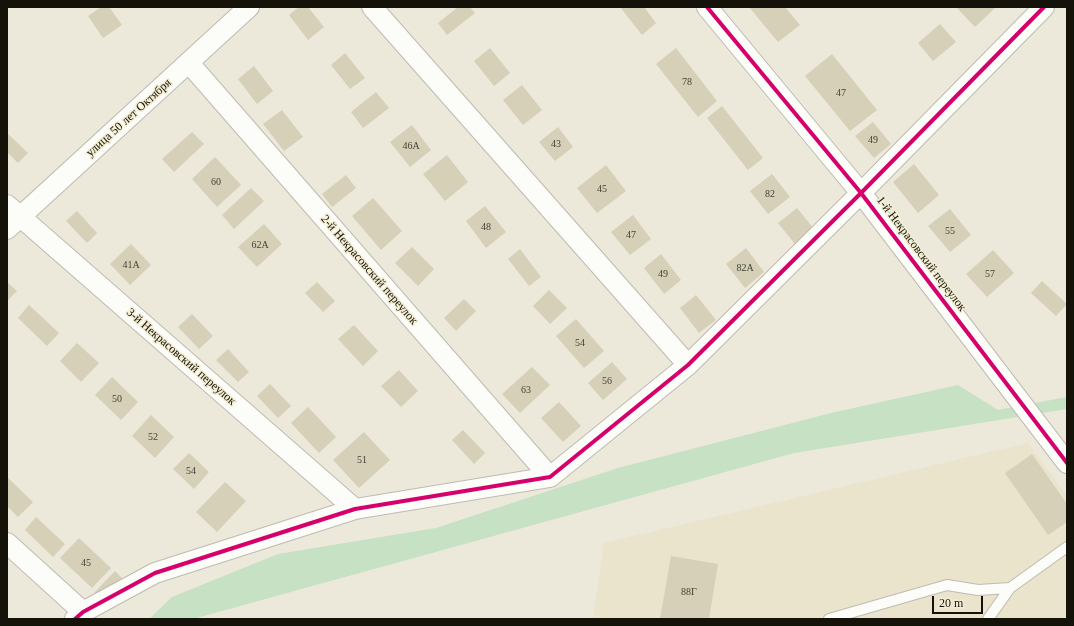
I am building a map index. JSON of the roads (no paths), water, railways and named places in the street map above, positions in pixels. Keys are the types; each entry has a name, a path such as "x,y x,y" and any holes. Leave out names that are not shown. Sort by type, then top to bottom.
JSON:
{"street":[{"name":"улица 50 лет Октября","path":"12,217 189,63 250,7"},
{"path":"372,7 688,365"},
{"name":"1-й Некрасовский переулок","path":"707,7 861,193 1067,463"},
{"path":"7,543 79,615 155,573 355,509 550,477 688,365 861,193 1044,7"},
{"name":"2-й Некрасовский переулок","path":"189,63 550,477"},
{"name":"3-й Некрасовский переулок","path":"12,217 355,509"}],"lane":[{"path":"988,619 1010,588 1067,547"},
{"path":"829,619 947,585 978,590 1010,588"}]}
